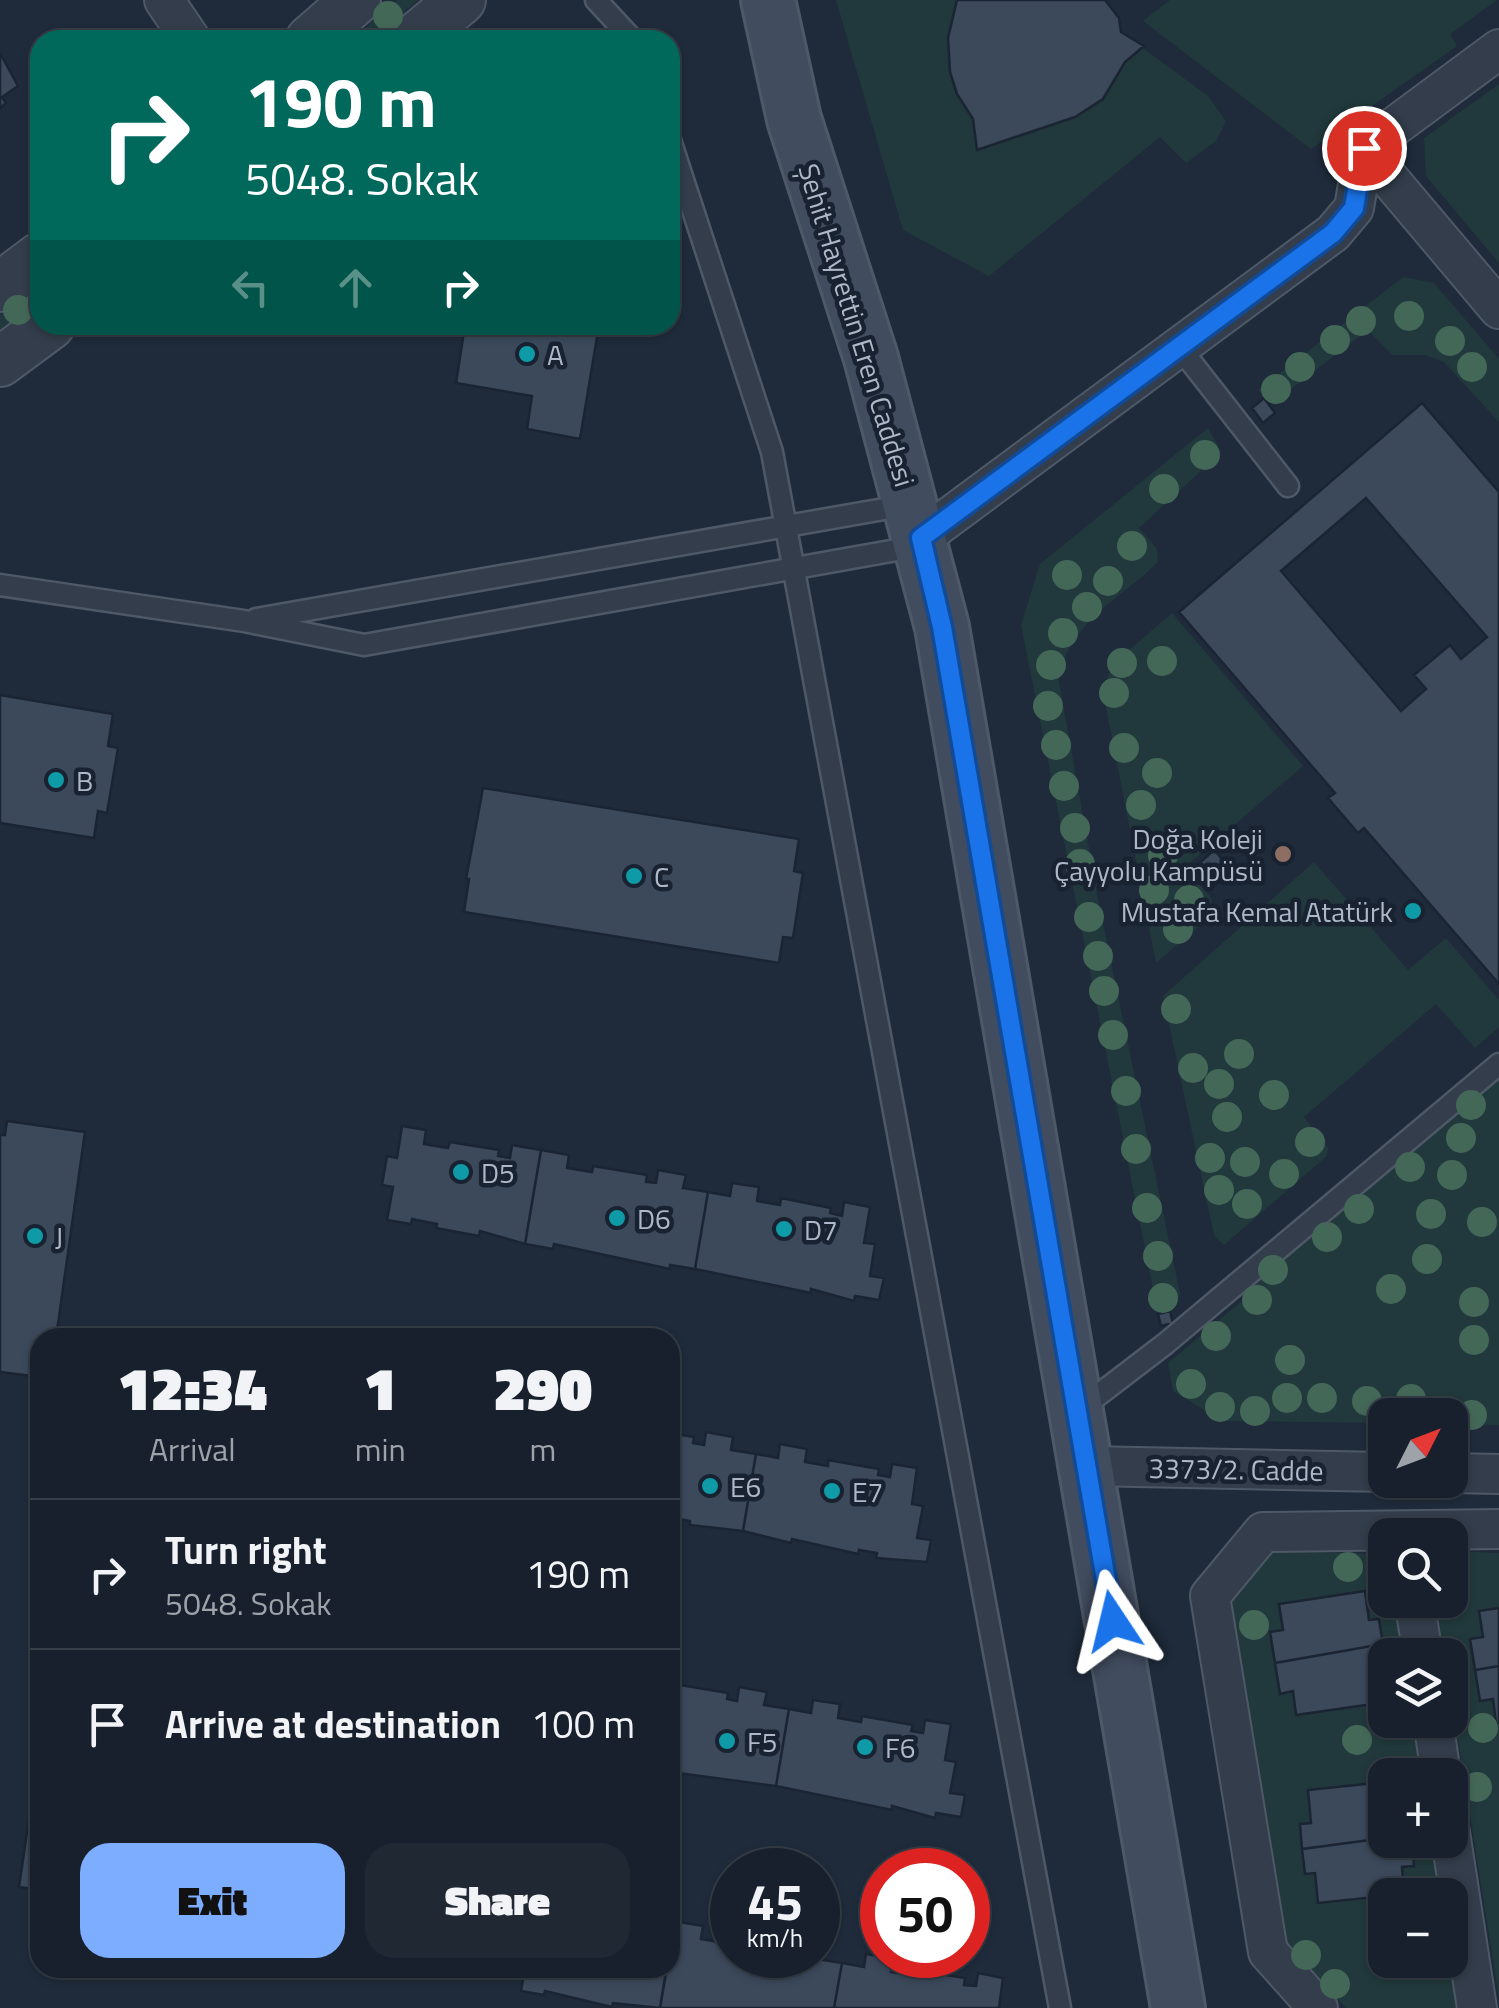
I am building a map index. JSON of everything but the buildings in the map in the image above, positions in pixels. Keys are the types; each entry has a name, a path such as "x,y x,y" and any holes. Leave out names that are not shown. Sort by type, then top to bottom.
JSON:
{"main road":[{"name":"Şehit Hayrettin Eren Caddesi","path":"732,0 794,119"},
{"name":"Şehit Hayrettin Eren Caddesi","path":"768,0 794,119 919,529 946,646 1178,2008"}],"street":[{"path":"164,0 184,30"},
{"path":"322,30 356,0"},
{"path":"425,30 461,0"},
{"path":"919,529 1180,348 1344,222 1354,208 1364,148 1499,50"},
{"path":"1364,148 1499,310"},
{"path":"0,287 30,264"},
{"path":"0,362 36,335"},
{"name":"3373/2. Cadde","path":"1088,1466 1368,1472"},
{"path":"1468,1473 1499,1474"},
{"path":"1468,1530 1499,1529"},
{"path":"1318,2008 1268,1952 1210,1596 1263,1532 1368,1533"},
{"path":"1454,1858 1477,2008"}],"lane":[{"path":"596,0 625,30"},
{"path":"680,171 772,452 788,527 1060,2008"},
{"path":"1180,348 1288,486"},
{"path":"244,621 788,527 919,529"},
{"path":"0,585 244,621 364,645 795,569 919,529"},
{"path":"1078,1411 1165,1344 1499,1064"}],"green space":[{"path":"398,0 418,0 383,30 363,30"},
{"path":"836,0 1105,0 1119,18 1121,32 1208,96 1226,121 1216,141 1186,163 1160,137 989,276 903,230"},
{"path":"1170,0 1497,0 1450,34 1457,46 1311,149 1143,21"},
{"path":"1499,84 1499,263 1426,176 1424,138"},
{"path":"1403,277 1434,283 1499,359 1499,422 1444,362 1425,355 1392,355 1368,330 1274,402 1258,390"},
{"path":"30,293 30,312 0,334 0,315"},
{"path":"1208,428 1218,446 1216,457 1139,528 1157,549 1158,562 1084,628 1072,643 1059,682 1098,899 1180,1294 1174,1308 1158,1314 1021,625 1040,564"},
{"path":"1172,613 1303,766 1184,868 1210,896 1214,913 1156,963 1103,692 1112,665"},
{"path":"1314,862 1408,970 1446,938 1499,1000 1499,1027 1475,1048 1436,1004 1304,1117 1328,1148 1327,1156 1224,1245 1214,1235 1163,996"},
{"path":"1499,1075 1499,1425 1468,1424 1468,1398 1368,1398 1368,1423 1222,1421 1173,1391 1168,1363 1248,1296 1247,1288"},
{"path":"1267,1551 1368,1554 1368,1618 1400,1618 1403,1638 1368,1638 1368,1738 1418,1738 1421,1758 1368,1758 1368,1858 1436,1858 1439,1878 1368,1878 1368,1978 1454,1978 1459,2008 1346,2008 1286,1947 1228,1596"},
{"path":"1468,1552 1499,1553 1499,1997 1468,1803 1468,1758 1461,1758 1458,1738 1468,1738 1468,1638 1442,1638 1439,1618 1468,1618"}],"place":[{"name":"A","path":"527,354"},
{"name":"B","path":"56,780"},
{"name":"Doğa Koleji Çayyolu Kampüsü","path":"1283,854"},
{"name":"C","path":"634,876"},
{"name":"Mustafa Kemal Atatürk","path":"1413,911"},
{"name":"D5","path":"461,1172"},
{"name":"D6","path":"617,1218"},
{"name":"D7","path":"784,1229"},
{"name":"J","path":"35,1236"},
{"name":"E6","path":"710,1486"},
{"name":"E7","path":"832,1491"},
{"name":"F5","path":"727,1741"},
{"name":"F6","path":"865,1747"}],"route":[{"path":"1113,1621 942,627 921,538 1333,233 1354,208 1364,148"}]}
